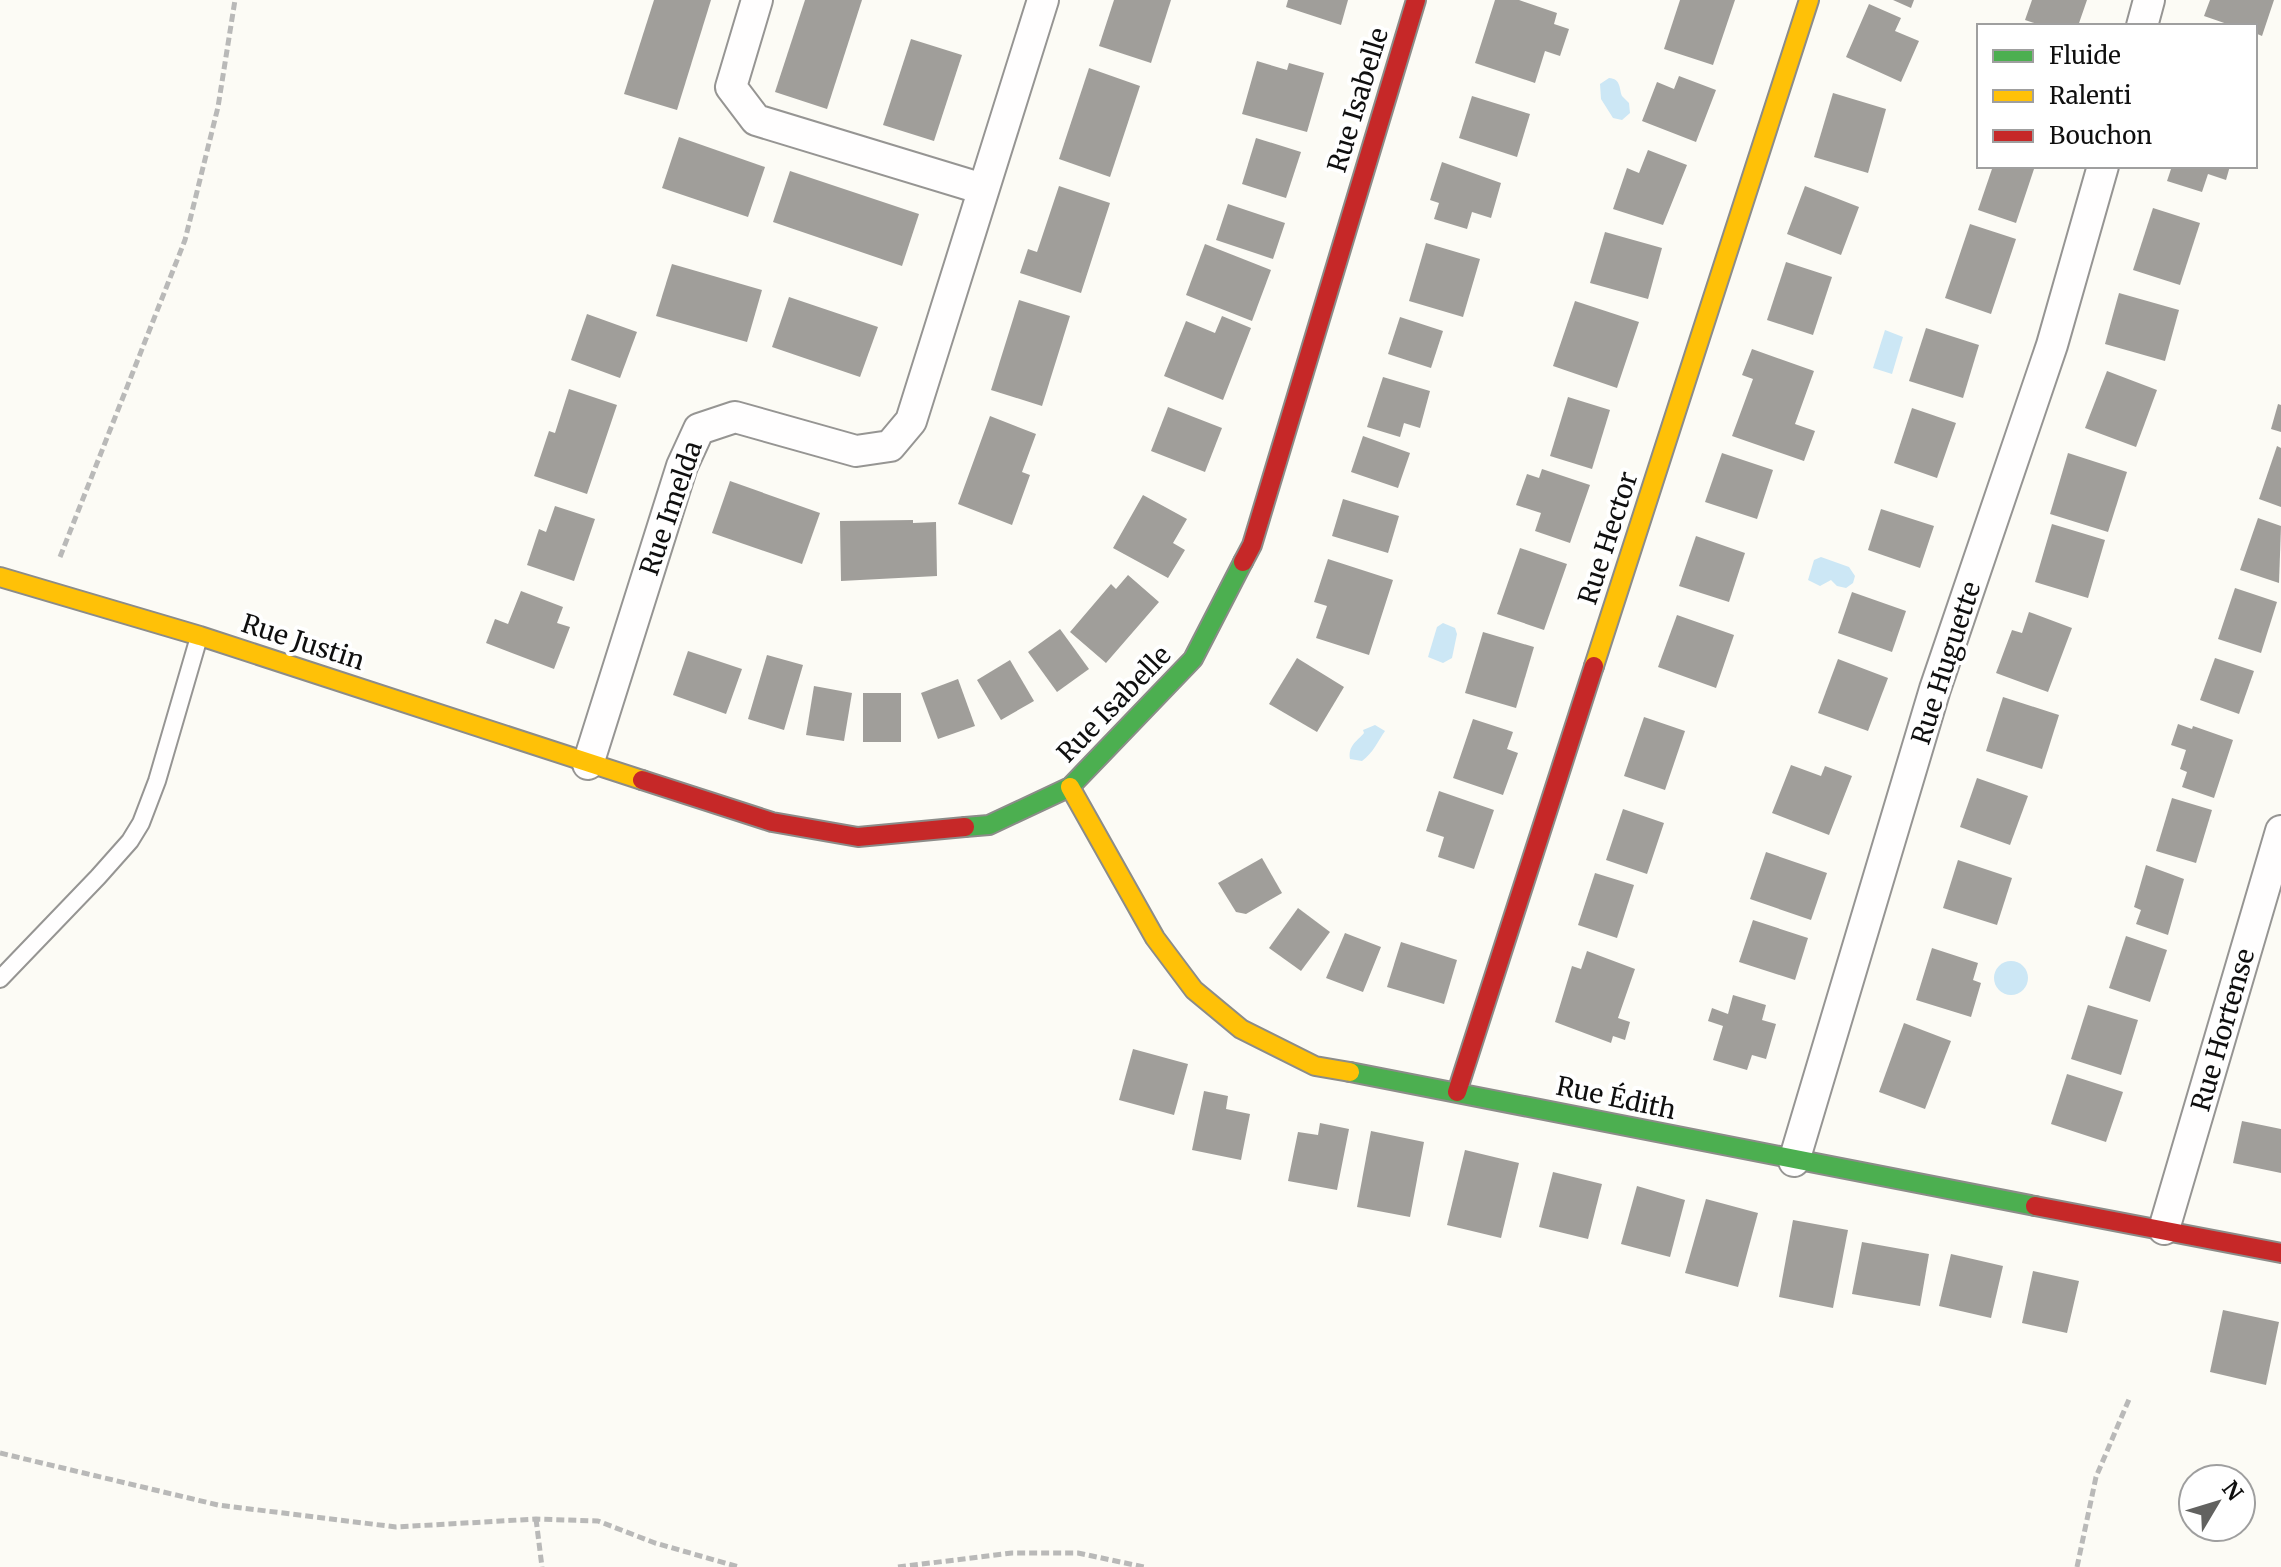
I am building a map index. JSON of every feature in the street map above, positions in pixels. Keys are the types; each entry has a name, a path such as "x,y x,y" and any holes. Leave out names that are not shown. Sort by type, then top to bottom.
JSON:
{"street":[{"path":"757,0 731,87 756,120 983,189"},
{"name":"Rue Imelda","path":"588,764 682,466 699,429 735,417 856,451 890,446 911,421 1043,0"},
{"name":"Rue Isabelle","path":"588,764 772,822 858,837 989,825 1070,787 1193,659 1252,545 1416,0"},
{"name":"Rue Hector","path":"1457,1092 1809,0"},
{"path":"2143,24 2149,0"},
{"name":"Rue Huguette","path":"1794,1161 1935,689 2052,345 2102,168"},
{"name":"Rue Justin","path":"0,577 200,636 588,764"},
{"name":"Rue Édith","path":"1070,787 1155,938 1194,990 1241,1029 1315,1066 2281,1253"},
{"name":"Rue Hortense","path":"2164,1229 2276,865 2281,831"}],"lane":[{"path":"0,979 98,877 130,841 141,823 157,781 200,636"}],"path":[{"path":"47,592 185,240 218,107 235,0"},
{"path":"2077,1567 2096,1477 2130,1397"},
{"path":"0,1453 218,1505 396,1527 536,1519 598,1521 655,1543 739,1567"},
{"path":"536,1519 542,1567"},
{"path":"898,1567 1012,1553 1078,1553 1144,1567"}],"water":[{"path":"1609,78 1618,82 1622,96 1629,103 1630,113 1622,120 1613,118 1601,99 1600,84"},
{"path":"1885,330 1903,337 1892,374 1873,368"},
{"path":"1821,557 1849,567 1855,576 1853,583 1846,588 1837,586 1831,580 1820,586 1808,580 1814,560"},
{"path":"1443,623 1455,628 1457,634 1452,658 1443,663 1428,657 1437,627"},
{"path":"1375,725 1385,731 1372,751 1362,761 1350,759 1351,747 1364,733 1363,730"},
{"path":"2011,961 2023,966 2028,978 2023,990 2011,995 1999,990 1994,978 1999,966"}],"building":[{"path":"654,0 711,0 677,110 624,94"},
{"path":"805,0 862,0 827,109 775,92"},
{"path":"1114,0 1171,0 1151,63 1099,46"},
{"path":"1288,0 1348,0 1341,25 1286,7"},
{"path":"1495,0 1519,0 1557,13 1554,24 1569,29 1560,56 1545,51 1535,83 1475,63"},
{"path":"1680,0 1735,0 1713,65 1664,49"},
{"path":"1893,0 1914,0 1911,8"},
{"path":"2032,0 2087,0 2079,24 2037,24 2025,20"},
{"path":"2210,0 2274,0 2262,36 2257,34 2257,24 2227,24 2204,16"},
{"path":"1869,4 1901,18 1895,31 1919,41 1901,82 1846,57"},
{"path":"911,39 962,55 934,141 883,125"},
{"path":"1257,61 1287,70 1289,63 1324,73 1307,132 1242,114"},
{"path":"1089,68 1140,86 1110,177 1059,159"},
{"path":"1679,76 1716,90 1696,142 1642,121 1657,82 1674,89"},
{"path":"1833,93 1886,109 1868,173 1814,157"},
{"path":"1472,96 1530,114 1517,157 1459,138"},
{"path":"679,137 765,167 748,217 662,188"},
{"path":"1256,138 1301,152 1286,198 1242,184"},
{"path":"1648,150 1687,165 1663,225 1613,209 1627,168 1639,173"},
{"path":"1442,162 1501,183 1491,218 1472,212 1467,229 1434,219 1439,203 1430,200"},
{"path":"1992,168 2034,168 2016,223 1978,210"},
{"path":"2171,168 2229,168 2226,180 2208,174 2202,192 2167,181"},
{"path":"790,171 919,214 902,266 773,222"},
{"path":"1059,186 1110,203 1081,293 1020,273 1028,249 1037,252"},
{"path":"1805,186 1859,207 1841,255 1787,234"},
{"path":"1228,204 1285,223 1273,259 1216,240"},
{"path":"2153,208 2200,223 2180,285 2133,270"},
{"path":"1970,224 2016,239 1991,314 1945,298"},
{"path":"1605,232 1662,248 1648,299 1590,283"},
{"path":"1426,243 1480,259 1463,317 1409,301"},
{"path":"1205,244 1271,270 1252,321 1186,295"},
{"path":"1786,262 1832,277 1813,335 1767,320"},
{"path":"672,264 762,290 747,342 656,316"},
{"path":"2119,293 2179,310 2165,361 2105,344"},
{"path":"789,297 878,327 860,377 772,347"},
{"path":"1019,300 1070,316 1042,406 991,390"},
{"path":"1575,301 1639,322 1617,388 1553,366"},
{"path":"587,314 637,332 620,378 571,360"},
{"path":"1222,316 1251,328 1223,400 1164,376 1186,321 1215,333"},
{"path":"1400,317 1443,331 1431,368 1388,354"},
{"path":"1926,328 1979,345 1963,398 1909,381"},
{"path":"1752,349 1814,371 1795,424 1815,431 1804,461 1732,436 1753,379 1742,375"},
{"path":"2107,371 2157,390 2136,447 2085,428"},
{"path":"1383,377 1430,391 1420,428 1404,423 1400,437 1367,427"},
{"path":"569,389 617,405 587,494 534,476 549,431 555,433"},
{"path":"1568,397 1610,410 1592,469 1550,456"},
{"path":"2278,404 2281,405 2281,432 2271,429"},
{"path":"1168,407 1222,428 1205,472 1151,451"},
{"path":"1912,408 1956,423 1937,478 1894,463"},
{"path":"990,416 1036,434 1022,472 1030,475 1012,525 958,504"},
{"path":"1363,436 1410,453 1398,488 1351,472"},
{"path":"2277,446 2281,448 2281,507 2259,499"},
{"path":"1722,453 1773,470 1757,519 1705,502"},
{"path":"2068,453 2127,472 2108,532 2050,514"},
{"path":"1542,469 1590,485 1570,543 1535,531 1541,513 1516,505 1527,474 1539,478"},
{"path":"730,481 820,513 802,564 712,533"},
{"path":"1143,495 1187,519 1173,543 1185,550 1168,578 1113,548"},
{"path":"1343,499 1399,516 1388,553 1332,536"},
{"path":"555,506 595,519 574,581 527,565 539,529 546,532"},
{"path":"1881,509 1934,526 1920,568 1868,550"},
{"path":"2258,518 2281,526 2279,583 2240,570"},
{"path":"913,520 913,523 936,522 937,576 841,581 840,521"},
{"path":"2052,524 2105,540 2088,598 2035,582"},
{"path":"1696,536 1745,553 1729,602 1679,586"},
{"path":"1520,548 1567,564 1544,630 1497,614"},
{"path":"1328,559 1393,580 1369,655 1316,638 1327,606 1314,602"},
{"path":"1128,575 1159,602 1106,663 1070,632 1111,584 1116,589"},
{"path":"2235,588 2277,602 2261,653 2218,639"},
{"path":"521,591 563,607 557,623 570,627 554,669 486,643 495,619 508,624"},
{"path":"1852,592 1906,611 1892,652 1838,633"},
{"path":"2029,612 2072,628 2048,692 1996,673 2012,630 2022,633"},
{"path":"1677,615 1734,635 1716,688 1658,667"},
{"path":"1060,629 1089,669 1057,692 1028,652"},
{"path":"1483,632 1534,647 1516,708 1465,693"},
{"path":"688,651 742,669 726,714 673,695"},
{"path":"767,655 803,665 784,730 748,719"},
{"path":"1297,658 1344,687 1317,732 1269,704"},
{"path":"2215,658 2254,671 2239,714 2200,700"},
{"path":"1838,659 1888,678 1868,731 1818,713"},
{"path":"1010,660 1034,701 1001,720 977,680"},
{"path":"958,679 975,726 938,739 921,693"},
{"path":"814,686 852,693 844,741 806,735"},
{"path":"863,693 901,693 901,742 863,742"},
{"path":"2003,697 2059,715 2042,769 1986,751"},
{"path":"1644,717 1685,731 1665,790 1624,776"},
{"path":"1473,719 1513,732 1507,749 1518,753 1503,795 1453,778"},
{"path":"2178,724 2233,740 2214,798 2182,787 2187,772 2180,769 2186,750 2171,745"},
{"path":"1791,765 1821,776 1825,766 1852,776 1829,835 1772,813"},
{"path":"1977,778 2028,796 2010,845 1960,827"},
{"path":"1439,791 1494,810 1474,869 1438,857 1444,837 1426,831"},
{"path":"2172,798 2212,810 2196,863 2156,851"},
{"path":"1623,809 1664,823 1647,874 1606,860"},
{"path":"1766,852 1827,873 1811,920 1750,899"},
{"path":"1262,858 1282,893 1246,914 1236,912 1218,883"},
{"path":"1958,860 2012,878 1997,925 1943,908"},
{"path":"2146,865 2184,879 2168,935 2136,924 2141,910 2134,907"},
{"path":"1595,873 1634,885 1617,938 1578,925"},
{"path":"1298,908 1330,932 1301,971 1269,948"},
{"path":"1753,920 1808,938 1795,980 1739,962"},
{"path":"1345,933 1381,947 1363,992 1326,978"},
{"path":"2126,936 2167,950 2150,1002 2109,988"},
{"path":"1401,942 1457,960 1444,1004 1387,987"},
{"path":"1932,948 1978,963 1973,980 1981,983 1971,1017 1916,1000"},
{"path":"1587,951 1635,969 1618,1018 1630,1022 1625,1040 1613,1036 1611,1043 1555,1022 1572,966 1581,969"},
{"path":"1733,995 1766,1005 1762,1020 1776,1024 1766,1059 1752,1055 1747,1070 1713,1060 1723,1026 1708,1021 1712,1008 1728,1014"},
{"path":"2088,1005 2138,1020 2121,1075 2071,1059"},
{"path":"1904,1023 1951,1041 1925,1109 1879,1092"},
{"path":"1133,1049 1188,1064 1174,1115 1119,1100"},
{"path":"2067,1074 2123,1092 2106,1142 2051,1124"},
{"path":"1204,1091 1228,1096 1226,1109 1250,1114 1241,1160 1192,1150"},
{"path":"2242,1121 2281,1129 2281,1173 2233,1163"},
{"path":"1320,1123 1349,1129 1337,1190 1288,1181 1298,1132 1318,1135"},
{"path":"1371,1131 1424,1142 1410,1217 1357,1207"},
{"path":"1465,1150 1519,1163 1501,1238 1447,1225"},
{"path":"1553,1172 1602,1184 1588,1239 1539,1227"},
{"path":"1637,1186 1685,1200 1670,1257 1621,1244"},
{"path":"1706,1199 1758,1213 1738,1287 1685,1273"},
{"path":"1793,1220 1848,1230 1833,1308 1779,1297"},
{"path":"1862,1242 1929,1254 1920,1306 1852,1294"},
{"path":"1951,1254 2003,1266 1991,1318 1939,1306"},
{"path":"2033,1271 2079,1281 2067,1333 2022,1323"},
{"path":"2223,1310 2279,1322 2266,1385 2210,1372"}],"traffic: fast":[{"path":"965,827 989,825 1070,787 1193,659 1243,562"},
{"path":"1350,1072 2035,1206"}],"traffic: slow":[{"path":"1594,666 1809,0"},
{"path":"0,577 200,636 642,780"},
{"path":"1070,787 1155,938 1194,990 1241,1029 1315,1066 1350,1072"}],"traffic: jam":[{"path":"1243,562 1252,545 1416,0"},
{"path":"1457,1092 1594,666"},
{"path":"642,780 772,822 858,837 965,827"},
{"path":"2035,1206 2281,1253"}]}
